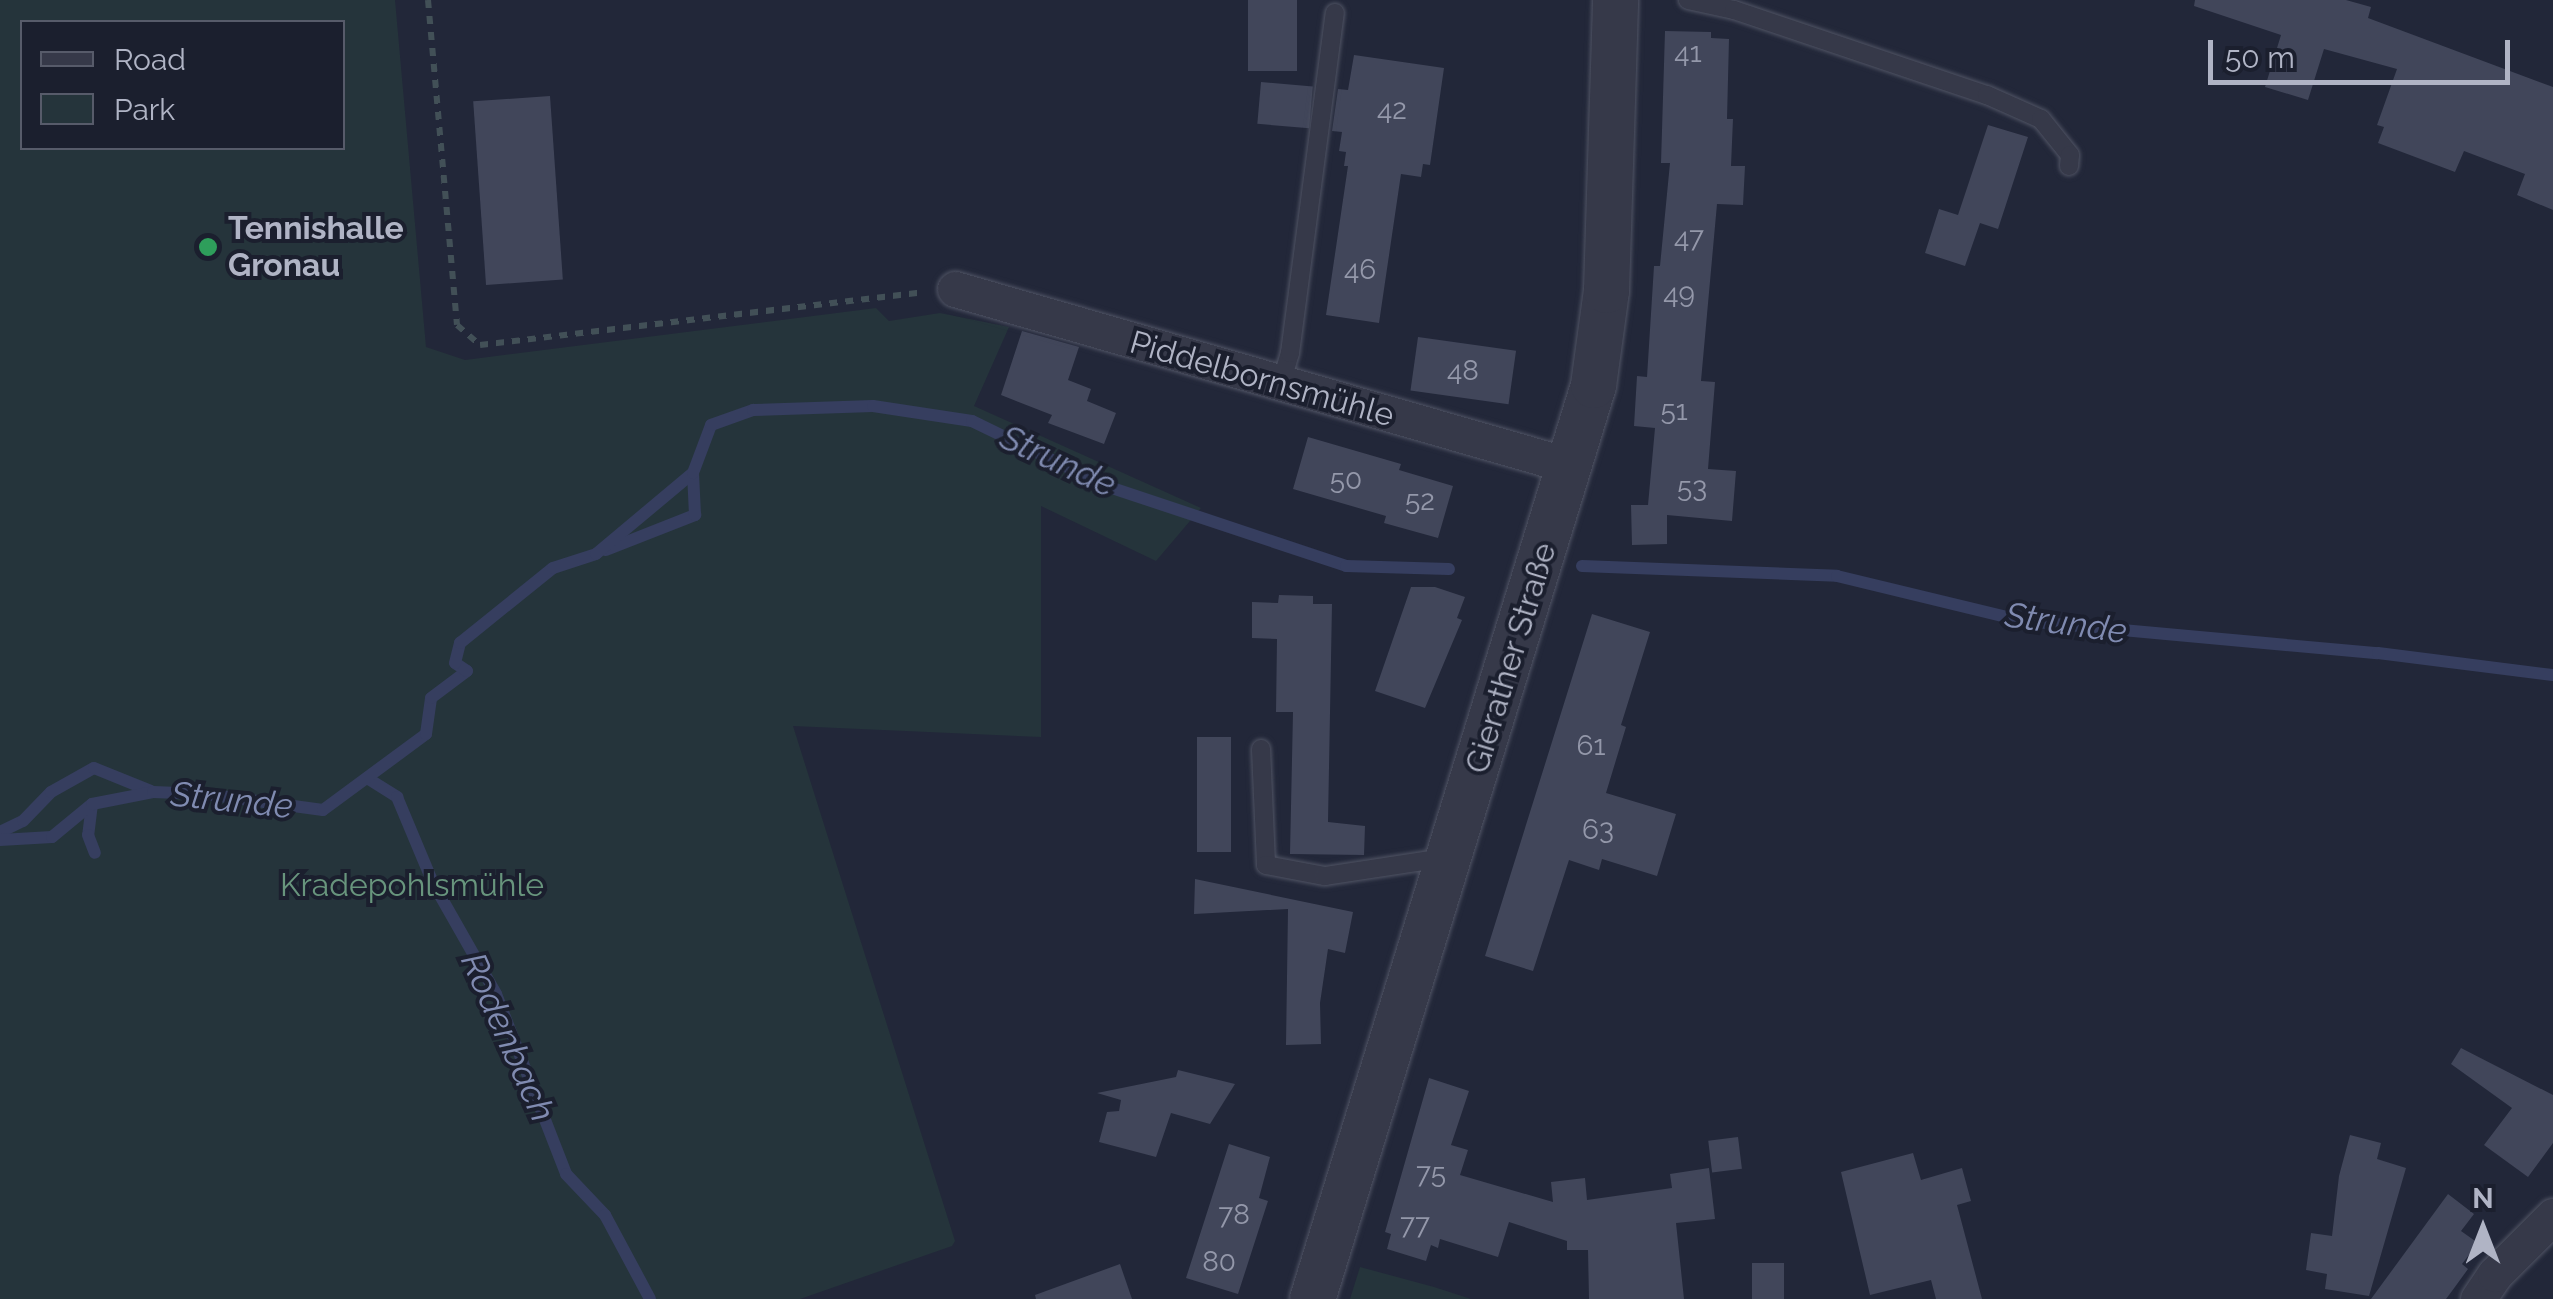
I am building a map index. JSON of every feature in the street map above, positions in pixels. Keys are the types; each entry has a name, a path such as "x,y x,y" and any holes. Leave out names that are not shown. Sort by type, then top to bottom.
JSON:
{"street":[{"name":"Gierather Straße","path":"1312,1299 1593,385 1606,290 1616,0"},
{"name":"Piddelbornsmühle","path":"954,289 1570,466"},
{"path":"2478,1299 2495,1274 2548,1228"}],"lane":[{"path":"1688,0 1734,10 1988,95 2041,118 2070,156 2069,166"},
{"path":"1281,384 1290,354 1334,13"},
{"path":"1261,750 1266,865 1325,876 1449,858"}],"path":[{"path":"428,0 457,324 480,345 954,289"}],"green space":[{"name":"Kradepohlsmühle","path":"0,0 395,0 426,347 465,360 876,308 889,321 940,313 1009,327 974,406 1201,508 1156,561 1041,506 1041,737 793,726 955,1241 952,1246 800,1299 0,1299"},
{"path":"1360,1267 1434,1287 1471,1299 1350,1299"}],"building":[{"path":"1248,0 1297,0 1297,71 1248,71"},
{"path":"2195,0 2346,0 2371,7 2368,18 2553,87 2553,210 2517,195 2525,174 2464,151 2455,172 2378,143 2384,127 2377,125 2397,69 2324,49 2308,100 2265,87 2281,35 2194,6"},
{"path":"1665,31 1711,32 1711,38 1729,39 1727,119 1733,119 1731,166 1745,166 1743,205 1717,204 1701,381 1715,382 1708,469 1736,471 1732,521 1667,515 1667,544 1632,545 1631,505 1648,505 1655,428 1634,426 1637,376 1647,377 1654,266 1660,266 1670,163 1661,163"},
{"path":"1354,55 1444,68 1430,165 1423,164 1421,177 1401,174 1379,323 1326,315 1348,166 1344,166 1346,152 1339,151 1342,132 1332,131 1338,89 1348,90"},
{"path":"1261,82 1313,87 1309,128 1257,124"},
{"path":"550,96 563,280 486,285 473,101"},
{"path":"1988,125 2028,137 1998,229 1980,223 1965,266 1925,253 1939,209 1958,215"},
{"path":"1022,331 1079,347 1068,380 1091,389 1087,401 1116,413 1104,444 1048,423 1052,415 1001,395"},
{"path":"1418,337 1516,351 1509,404 1410,390"},
{"path":"1308,437 1401,464 1399,470 1453,486 1438,538 1384,523 1386,516 1293,489"},
{"path":"1411,587 1435,587 1465,597 1457,618 1462,620 1425,708 1375,691"},
{"path":"1279,595 1313,596 1313,604 1332,604 1328,822 1365,826 1364,855 1290,854 1293,712 1276,712 1277,639 1252,638 1252,602 1278,603"},
{"path":"1592,614 1650,632 1621,725 1626,727 1606,793 1676,814 1657,876 1602,859 1599,870 1569,860 1533,971 1485,956"},
{"path":"1197,737 1231,737 1231,852 1197,852"},
{"path":"1195,879 1353,912 1345,953 1328,949 1320,1003 1321,1044 1286,1045 1288,909 1194,914"},
{"path":"2461,1048 2553,1095 2553,1143 2528,1177 2484,1145 2512,1108 2451,1064"},
{"path":"1178,1070 1235,1084 1210,1124 1171,1113 1156,1157 1099,1142 1107,1112 1119,1111 1121,1100 1097,1093 1176,1077"},
{"path":"1429,1078 1469,1091 1451,1145 1468,1150 1460,1175 1553,1202 1551,1182 1585,1178 1587,1200 1672,1188 1670,1174 1709,1168 1715,1219 1676,1223 1684,1299 1589,1299 1588,1250 1567,1250 1567,1241 1509,1222 1498,1257 1440,1239 1438,1248 1431,1245 1426,1261 1387,1249 1391,1234 1385,1232"},
{"path":"2350,1135 2381,1143 2377,1159 2406,1168 2369,1296 2325,1289 2327,1274 2306,1270 2311,1233 2332,1236 2339,1176"},
{"path":"1738,1137 1742,1169 1712,1172 1708,1141"},
{"path":"1229,1144 1270,1157 1259,1198 1268,1201 1238,1294 1186,1278"},
{"path":"1913,1153 1921,1180 1962,1168 1971,1201 1957,1205 1982,1299 1936,1299 1931,1280 1870,1295 1841,1172"},
{"path":"2448,1194 2474,1214 2461,1231 2478,1243 2462,1264 2468,1269 2452,1291 2446,1299 2371,1299"},
{"path":"1752,1263 1784,1263 1784,1299 1752,1299"},
{"path":"1120,1264 1132,1299 1036,1299 1035,1295"}],"waterway":[{"name":"Strunde","path":"0,840 52,837 92,804 153,792 205,794 323,810 426,734 431,698 467,671 455,663 460,643 553,568 596,554 693,473 711,425 753,410 873,406 972,421 1106,486 1346,566 1449,569"},
{"name":"Strunde","path":"606,550 695,515 693,473"},
{"name":"Strunde","path":"1582,566 1837,576 2023,621 2378,653 2553,675"},
{"name":"Strunde","path":"0,832 23,821 51,792 94,768 151,791"},
{"name":"Rodenbach","path":"367,778 397,797 433,883 496,994 566,1174 605,1215 650,1299"},
{"path":"92,804 88,835 95,853"}],"place":[{"name":"Tennishalle Gronau","path":"208,247"}]}
